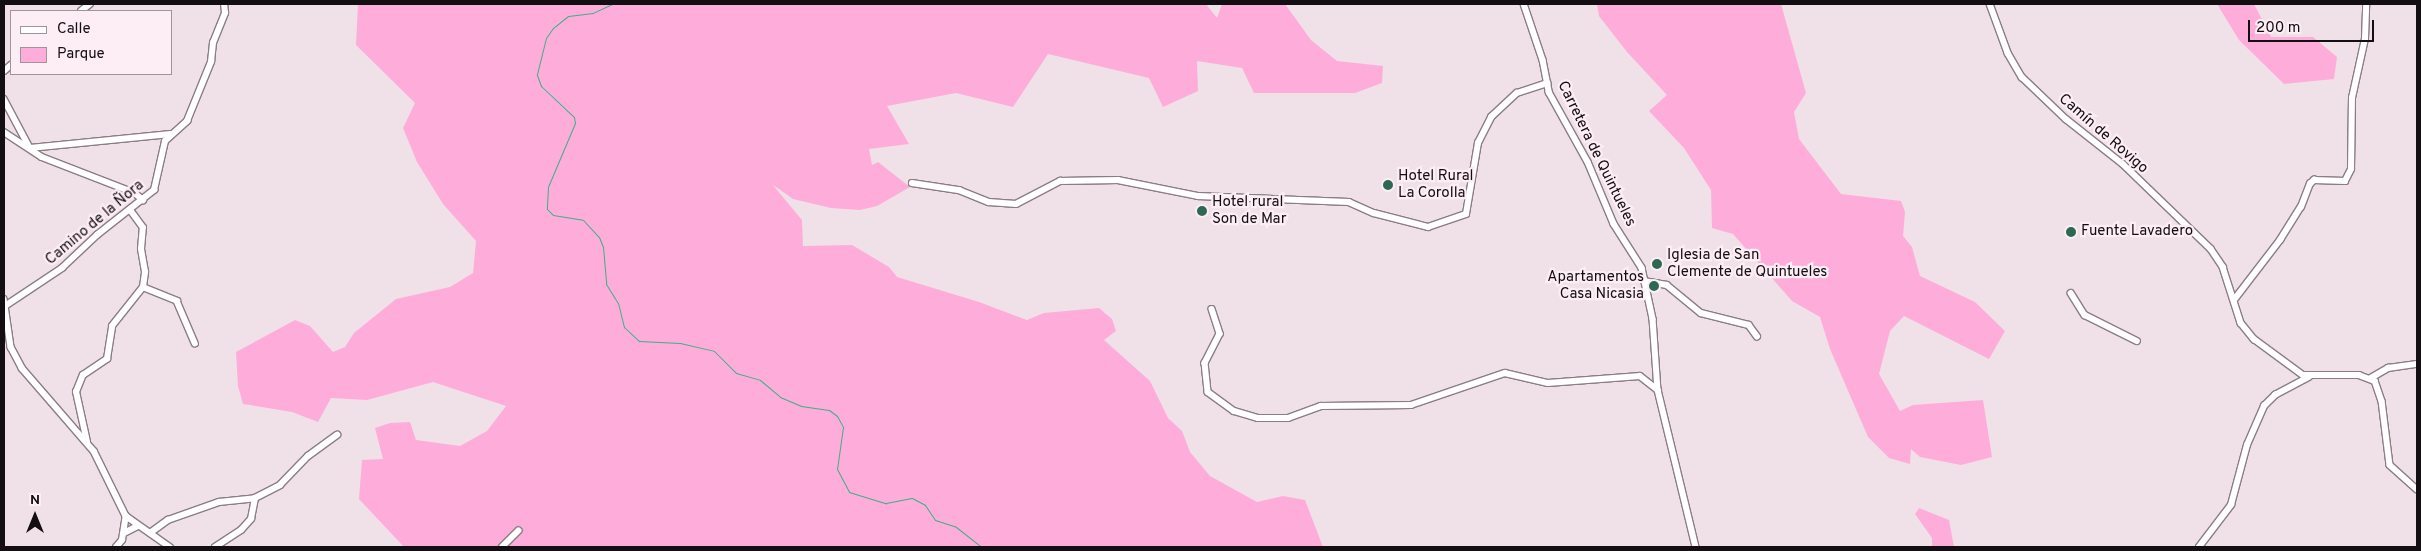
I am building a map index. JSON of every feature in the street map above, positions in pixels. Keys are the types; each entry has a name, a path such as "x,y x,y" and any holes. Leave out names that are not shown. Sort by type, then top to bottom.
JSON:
{"street":[{"path":"30,148 170,134 187,121 206,75 224,13 224,4"},
{"name":"Carretera de Quintueles","path":"1524,4 1548,83 1614,224 1638,258 1653,319 1658,390 1696,547"},
{"name":"Camín de Rovigo","path":"1990,4 2008,53 2022,77 2066,119 2123,164 2211,249 2223,267 2240,323 2254,338 2288,367 2308,377"},
{"path":"2234,300 2280,240 2301,207 2310,184 2314,180 2345,181 2351,169 2352,98 2364,39 2366,4"},
{"path":"912,183 959,190 979,200 1002,204 1016,204 1049,185 1069,179 1118,180 1198,196 1348,202 1374,213 1428,227 1466,214 1478,143 1491,117 1517,93 1548,83"},
{"path":"4,99 30,148"},
{"path":"4,132 42,157 135,193 143,200"},
{"name":"Camino de la Ñora","path":"5,306 62,268 143,200 158,183 165,141 170,134"},
{"path":"87,442 76,392 83,375 106,358 112,326 144,287 145,272 140,248 144,228 130,210"},
{"path":"1644,280 1667,285 1701,313 1749,325 1756,336"},
{"path":"144,287 177,301 195,344"},
{"path":"2072,293 2085,315 2137,341"},
{"path":"4,299 5,321 11,347 22,368 87,442 100,461 126,516 170,547"},
{"path":"1212,309 1220,334 1205,363 1208,392 1234,411 1258,418 1288,418 1321,406 1411,405 1501,373 1548,383 1640,376 1658,390"},
{"path":"4,345 11,347"},
{"path":"2371,378 2388,368 2417,364"},
{"path":"2199,547 2231,505 2247,446 2264,406 2275,395 2302,383 2308,377 2359,375 2371,378 2380,392 2390,465 2417,489"},
{"path":"150,534 168,520 220,502 255,498 280,485 308,456 337,435"},
{"path":"215,547 241,530 250,519 255,498"},
{"path":"116,547 124,533 126,516"},
{"path":"126,524 131,529"},
{"path":"124,533 138,526"},
{"path":"502,547 518,531"}],"green space":[{"path":"358,4 1206,4 1217,18 1222,4 1285,4 1311,40 1337,61 1383,66 1382,83 1355,93 1254,93 1242,68 1197,61 1198,91 1163,107 1149,78 1048,54 1013,107 956,93 887,106 909,144 869,149 872,165 878,162 910,187 877,206 860,210 831,208 793,199 772,184 802,220 803,246 852,245 889,267 897,277 979,302 1027,320 1044,313 1099,308 1112,319 1116,331 1104,340 1150,381 1168,418 1182,431 1190,452 1210,476 1257,502 1283,496 1305,500 1323,547 404,547 359,499 362,460 383,459 375,428 390,423 410,422 416,440 460,446 487,431 506,406 433,382 367,400 331,398 318,422 292,412 243,404 238,386 236,352 295,320 310,326 333,352 345,347 354,333 396,299 450,287 473,273 476,241 443,204 417,162 403,128 415,103 356,45"},
{"path":"1597,4 1781,4 1806,93 1794,112 1799,139 1841,194 1901,201 1905,212 1903,236 1912,247 1920,276 1975,302 2005,331 1989,359 1904,316 1890,331 1879,374 1900,411 1913,405 1983,400 1992,457 1961,465 1920,457 1911,449 1910,464 1889,458 1868,437 1830,349 1820,317 1792,301 1733,234 1712,228 1711,190 1684,148 1649,111 1667,95 1627,52 1599,16"},
{"path":"2217,4 2254,4 2271,37 2313,37 2337,57 2334,79 2284,84 2239,40"},
{"path":"1919,508 1949,520 1954,547 1932,547 1932,538 1915,514"}],"waterway":[{"path":"612,4 593,13 568,16 553,28 546,38 537,75 541,86 574,117 575,123 548,187 547,209 553,215 583,220 599,237 603,247 606,284 618,303 624,327 639,341 680,343 714,351 736,373 760,380 780,397 801,406 829,410 837,416 843,427 837,469 849,492 886,503 912,498 925,505 935,520 956,527 982,547"}],"place":[{"name":"Hotel Rural La Corolla","path":"1388,185"},
{"name":"Hotel rural Son de Mar","path":"1202,211"},
{"name":"Fuente Lavadero","path":"2071,232"},
{"name":"Iglesia de San Clemente de Quintueles","path":"1657,264"},
{"name":"Apartamentos Casa Nicasia","path":"1654,286"}]}
